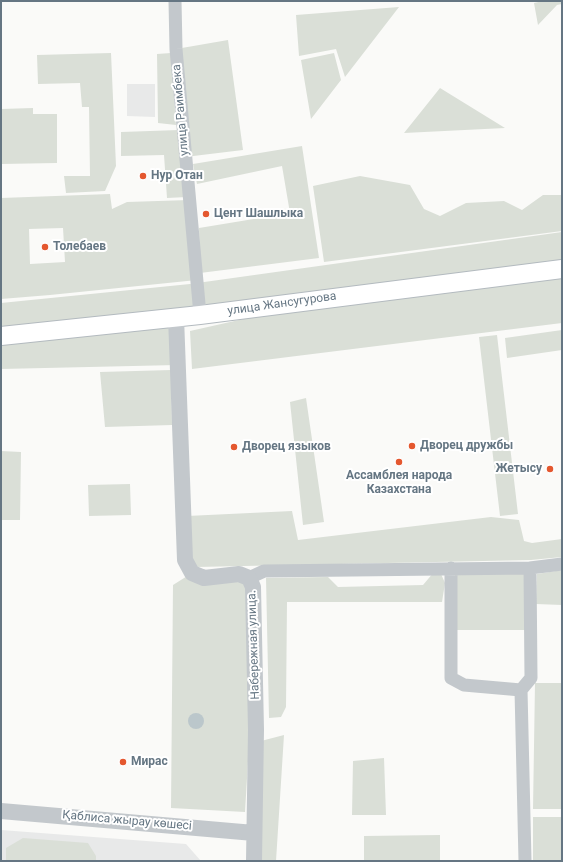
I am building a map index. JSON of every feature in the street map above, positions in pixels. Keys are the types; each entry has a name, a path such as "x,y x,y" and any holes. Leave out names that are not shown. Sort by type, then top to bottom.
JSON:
{"main road":[{"name":"улица Жансугурова","path":"1,336 200,315 562,269"}],"street":[{"name":"улица Раимбека","path":"175,1 176,49 200,315"},
{"name":"Набережная улица.","path":"176,317 185,560 192,573 204,578 239,574 249,578 253,587 256,730 254,861"},
{"path":"249,578 264,571 530,568 562,564"},
{"path":"451,568 451,678 464,685 521,690"},
{"path":"525,861 521,690 531,678 530,568"},
{"name":"Қаблиса жырау көшесі","path":"1,811 254,833"}],"shaded area":[{"path":"543,1 562,1 562,4 557,5 538,25 534,3"},
{"path":"399,7 345,77 336,49 299,56 296,15"},
{"path":"228,40 243,150 185,157 176,49"},
{"path":"111,53 116,166 105,191 66,193 64,176 90,176 89,107 82,107 80,83 38,84 37,55"},
{"path":"171,53 176,125 158,123 157,54"},
{"path":"334,53 341,80 311,119 301,60"},
{"path":"127,84 155,84 155,117 127,116"},
{"path":"440,88 505,128 404,133"},
{"path":"33,108 33,114 57,114 57,163 1,164 1,109"},
{"path":"179,130 187,197 167,198 164,155 121,156 121,132"},
{"path":"302,146 319,258 200,273 199,228 290,213 282,166 197,184 193,164"},
{"path":"360,176 410,185 424,209 440,216 466,203 504,201 522,210 543,195 562,195 562,231 324,262 313,186"},
{"path":"110,194 112,209 127,202 189,200 197,280 1,299 1,198","holes":["63,228 65,262 30,264 29,229"]},
{"path":"562,232 562,264 1,332 1,303 190,284"},
{"path":"562,269 562,323 192,369 190,331 346,296"},
{"path":"176,317 177,365 1,369 1,340"},
{"path":"562,330 562,350 507,358 505,338"},
{"path":"497,335 518,514 500,516 479,337"},
{"path":"171,370 172,425 105,427 100,372"},
{"path":"306,398 324,522 303,525 290,402"},
{"path":"1,451 21,452 20,520 1,520"},
{"path":"130,484 131,515 89,516 88,485"},
{"path":"292,511 298,540 491,517 519,520 524,541 532,543 562,539 562,557 531,560 196,567 187,551 187,516"},
{"path":"562,570 562,605 536,604 537,574"},
{"path":"434,572 441,574 445,583 442,602 287,602 286,707 281,717 269,718 266,578 328,577 338,587 423,585"},
{"path":"192,573 249,578 254,660 245,812 171,808 173,585"},
{"path":"524,573 525,630 456,630 455,574"},
{"path":"535,683 562,683 562,809 533,809"},
{"path":"196,713 203,718 204,721 199,728 196,729 189,724 188,721 193,714"},
{"path":"284,735 276,861 260,861 261,741"},
{"path":"384,758 386,815 352,815 353,761"},
{"path":"533,817 562,817 562,861 533,861"},
{"path":"1,830 186,844 201,861 1,861"},
{"path":"440,835 440,861 364,861 364,836"},
{"path":"23,838 88,843 96,856 96,861 6,861 6,848"}],"place":[{"name":"Нур Отан","path":"143,176"},
{"name":"Цент Шашлыка","path":"206,214"},
{"name":"Толебаев","path":"45,247"},
{"name":"Дворец дружбы","path":"412,446"},
{"name":"Дворец языков","path":"234,447"},
{"name":"Ассамблея народа Казахстана","path":"399,462"},
{"name":"Жетысу","path":"550,469"},
{"name":"Мирас","path":"123,762"}]}
